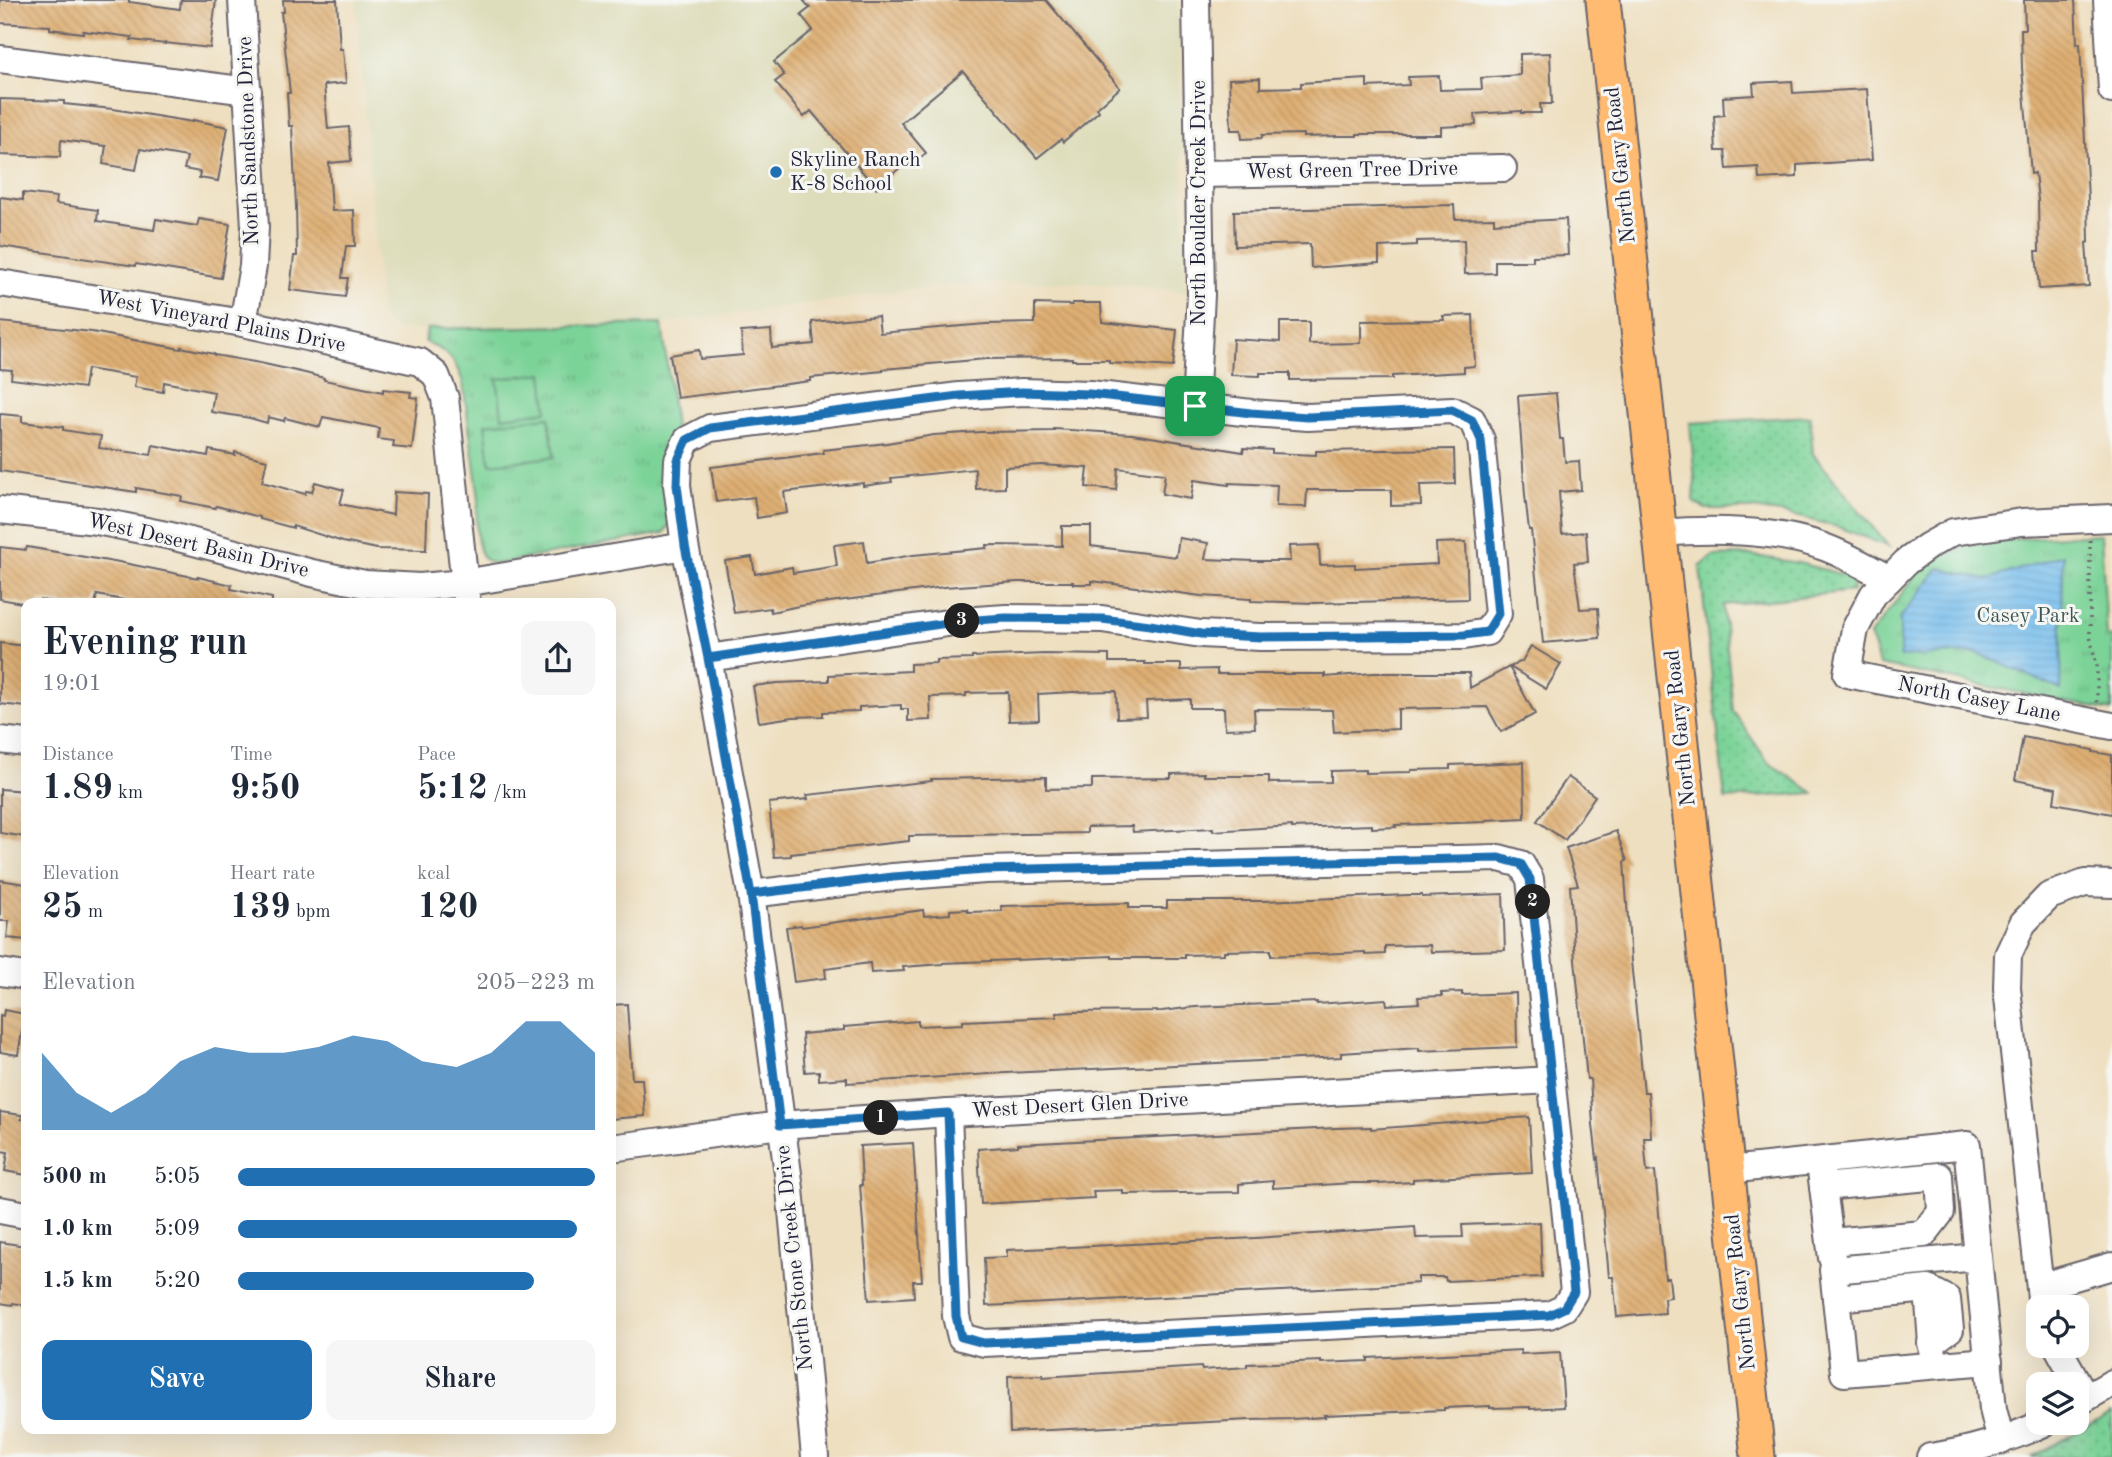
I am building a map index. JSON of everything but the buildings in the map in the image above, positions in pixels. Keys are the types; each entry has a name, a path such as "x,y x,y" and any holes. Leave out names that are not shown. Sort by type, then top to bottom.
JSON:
{"main road":[{"name":"North Gary Road","path":"1603,0 1759,1457"}],"street":[{"name":"North Sandstone Drive","path":"242,0 255,228 253,266 243,323"},
{"name":"North Boulder Creek Drive","path":"1195,406 1202,295 1196,0"},
{"path":"2107,0 2112,90"},
{"path":"0,60 248,91"},
{"name":"West Green Tree Drive","path":"1201,174 1503,168"},
{"name":"West Vineyard Plains Drive","path":"0,283 243,323 420,362 436,375 445,398 466,594"},
{"name":"North Stone Creek Drive","path":"815,1457 790,1189 751,894 685,546 677,485 678,460 687,440 710,428 959,396 1022,392 1090,394 1195,406"},
{"path":"708,658 961,621 1006,618 1102,619 1201,634 1261,637 1464,635 1487,632 1498,614 1481,440 1472,420 1452,410 1308,417 1195,406"},
{"name":"West Desert Basin Drive","path":"0,510 109,523 365,584 420,587 466,594 685,546"},
{"path":"1660,533 1758,533 1799,541 1831,550 1889,579 1906,562 1953,532 2022,523 2112,518"},
{"name":"North Casey Lane","path":"1889,579 1873,596 1855,629 1846,674 2104,717"},
{"path":"0,740 21,742"},
{"path":"751,894 893,877 985,870 1499,858 1521,864 1530,879 1574,1292 1564,1308 1549,1315 998,1343 984,1343 961,1337 956,1316 948,1113"},
{"path":"2041,1295 2007,988 2008,955 2023,923 2049,896 2085,883 2112,884"},
{"path":"0,972 21,975"},
{"name":"West Desert Glen Drive","path":"616,1147 780,1125 948,1113 1551,1080"},
{"path":"1728,1170 1966,1145 1993,1409 2001,1441"},
{"path":"1820,1160 1843,1373 1933,1354 1989,1361"},
{"path":"1823,1187 1939,1176 1941,1212 1924,1234 1830,1242"},
{"path":"0,1210 21,1214"},
{"path":"1833,1270 1978,1257"},
{"path":"2046,1295 2112,1266"},
{"path":"1836,1298 1928,1289 1947,1299 1950,1329 1933,1354"},
{"path":"2089,1395 2112,1382"},
{"path":"1930,1457 1964,1452 2026,1431"}],"path":[{"path":"2090,534 2090,636 2098,667 2104,717"}],"shaded area":[{"name":"Skyline Ranch K-8 School","path":"356,0 1178,0 1186,292 1068,282 992,283 914,289 662,324 397,330 381,317"}],"green space":[{"path":"662,324 675,427 662,449 662,470 671,521 664,533 495,564 485,559 478,542 479,499 463,383 450,357 425,342 427,329"},
{"path":"543,373 547,411 502,417 497,379"},
{"path":"1810,416 1813,454 1889,547 1838,527 1787,514 1753,509 1706,509 1694,502 1690,423"},
{"path":"549,417 554,457 490,464 485,424"},
{"name":"Casey Park","path":"2101,534 2107,637 2112,637 2112,711 1879,665 1870,635 1926,562 1979,541"},
{"path":"1749,555 1799,563 1852,577 1853,591 1723,605 1733,711 1768,762 1814,793 1725,799 1700,567 1713,556"},
{"path":"2112,1413 2112,1457 2031,1457 2072,1435 2089,1435 2089,1425"}],"water":[{"path":"2063,555 2061,690 1977,653 1900,657 1900,618 1939,568 1986,580"}],"place":[{"name":"Skyline Ranch K-8 School","path":"776,172"}],"route":[{"path":"1195,406 1090,394 1022,392 959,396 710,428 687,440 678,460 677,485 685,546 751,894 780,1125 948,1113 956,1316 961,1337 984,1343 1549,1315 1564,1308 1574,1292 1530,879 1521,864 1499,858 985,870 893,877 751,894 708,658 961,621 1006,618 1102,619 1201,634 1261,637 1464,635 1487,632 1498,614 1481,440 1472,420 1452,410 1308,417 1195,406"}]}
